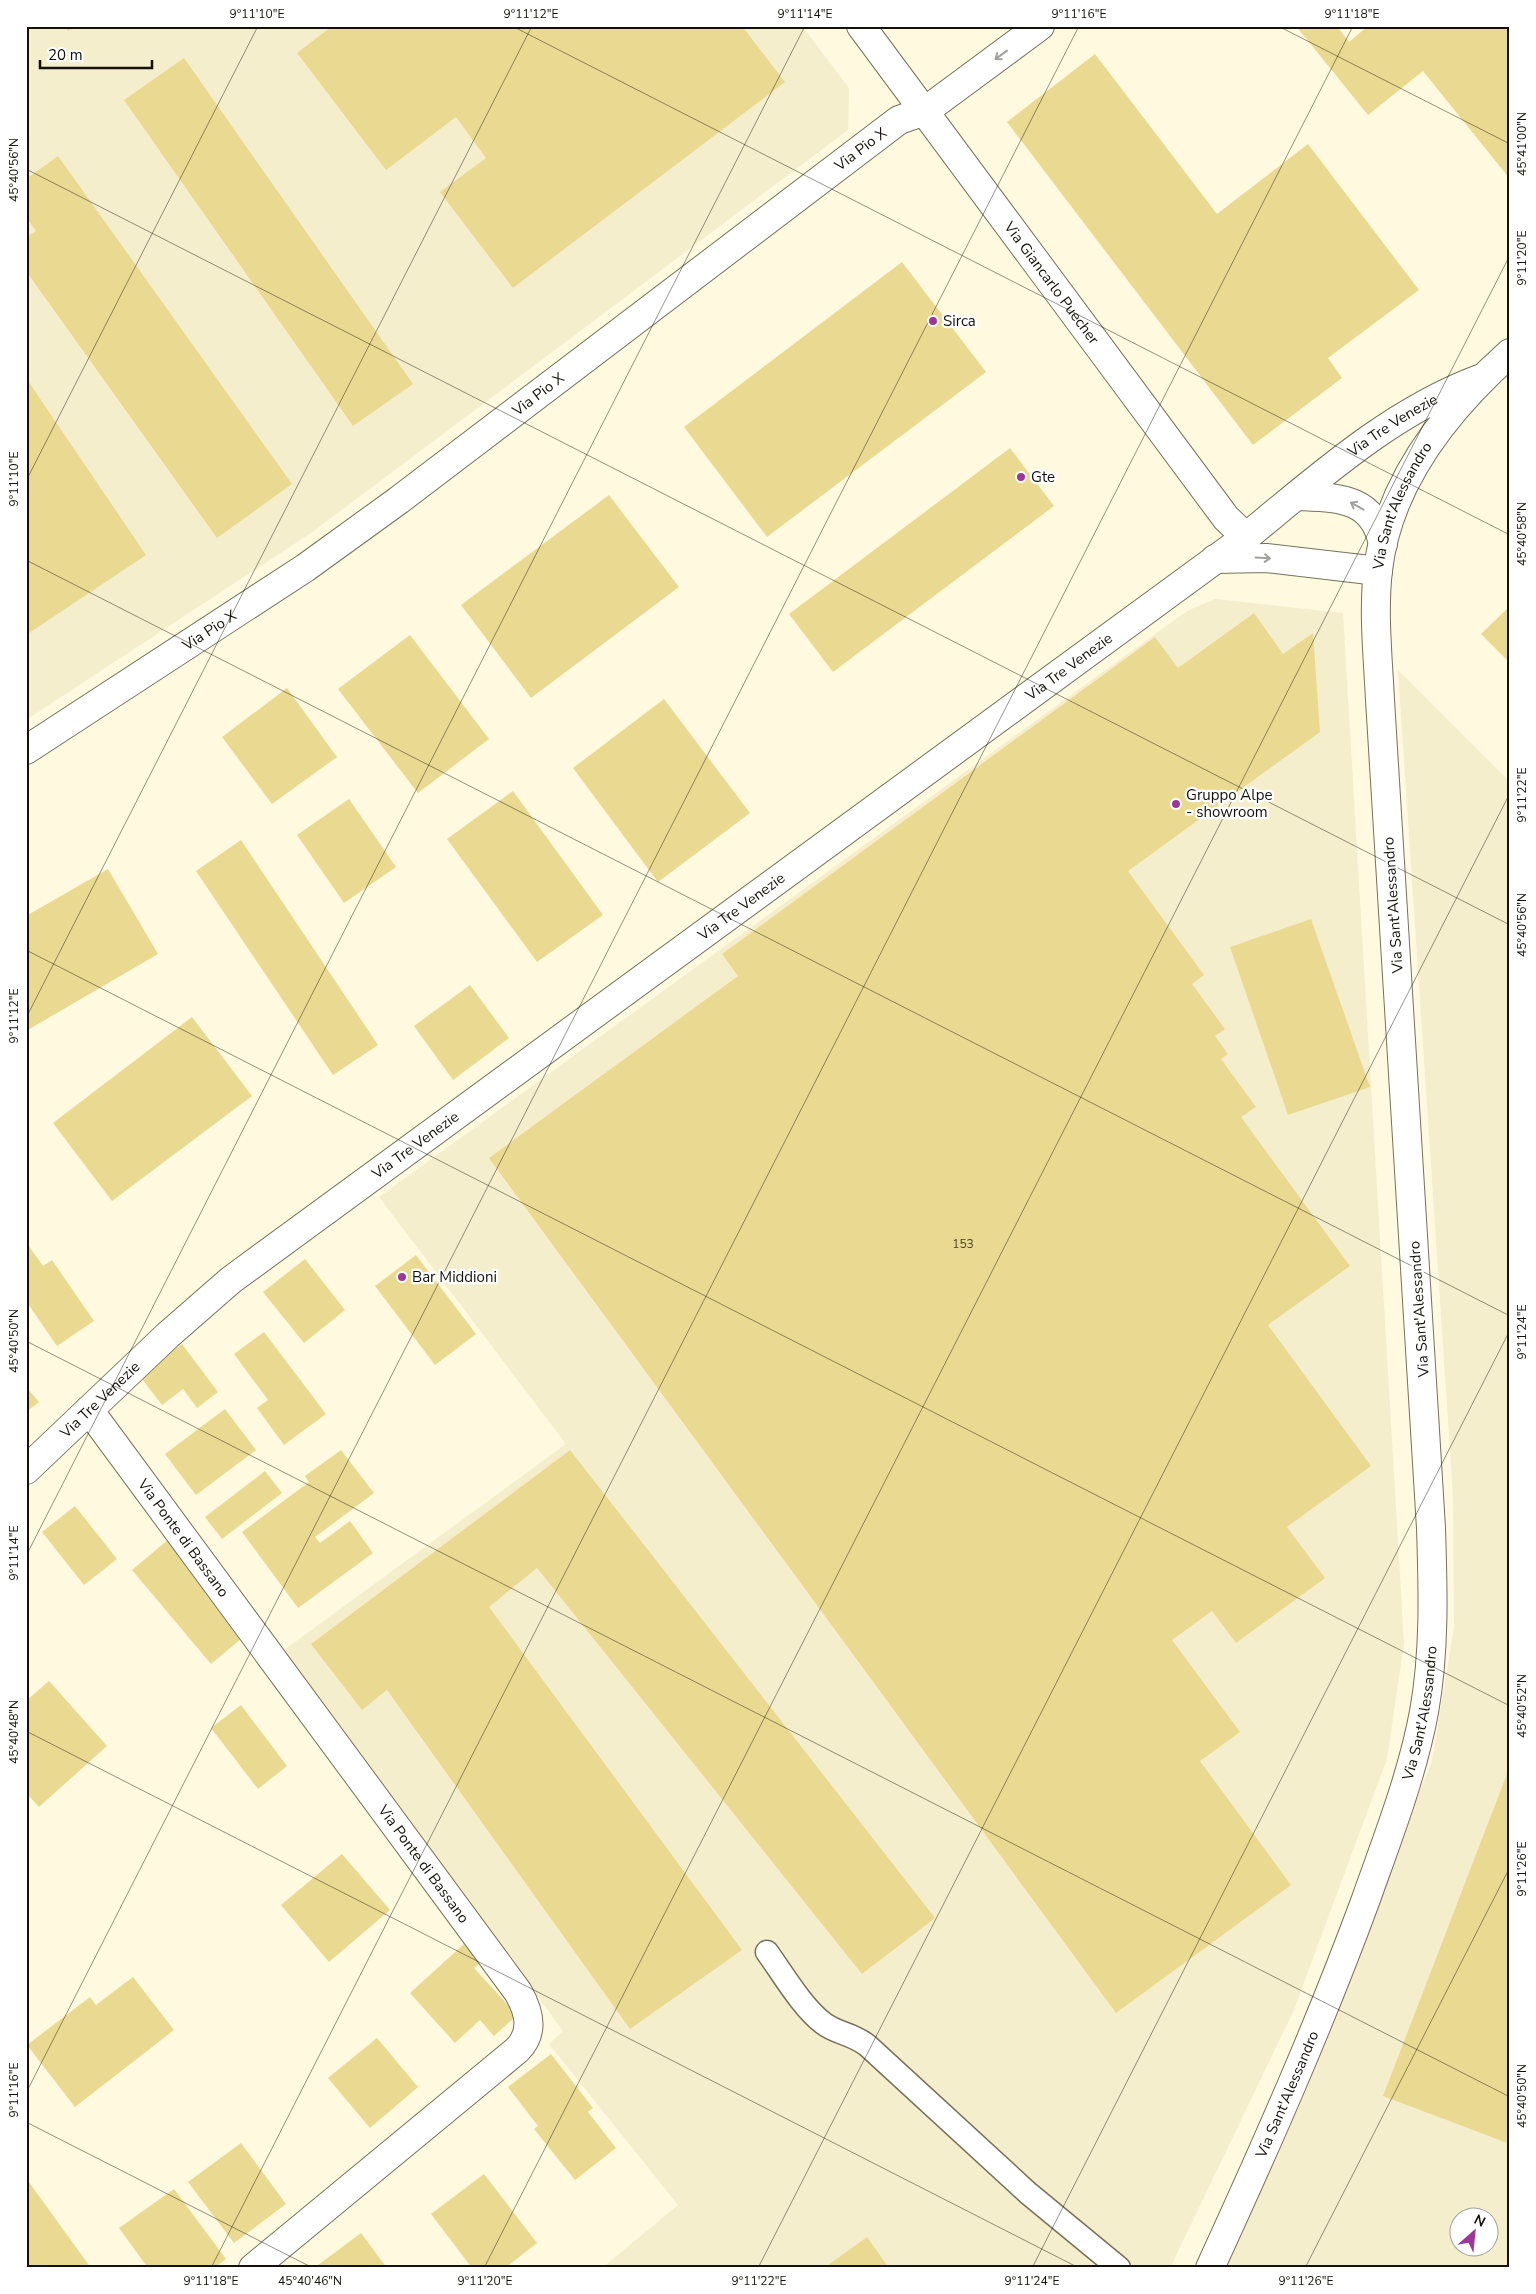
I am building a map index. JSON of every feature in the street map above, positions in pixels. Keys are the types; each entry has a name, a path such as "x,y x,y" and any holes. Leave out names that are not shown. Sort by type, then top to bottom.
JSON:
{"street":[{"name":"Via Giancarlo Puecher","path":"861,26 1226,518 1246,537"},
{"name":"Via Pio X","path":"26,750 305,568 398,500 899,120 925,111 1040,26"},
{"name":"Via Sant'Alessandro","path":"1210,2268 1289,2094 1353,1934 1412,1765 1429,1678 1432,1572 1426,1431 1380,700 1378,571 1383,544 1400,490 1422,454 1448,418 1483,378 1510,354"},
{"name":"Via Tre Venezie","path":"26,1470 168,1335 231,1280 1246,537 1296,496 1412,410 1445,392 1483,378"},
{"path":"1296,496 1332,498 1355,504 1367,512 1380,527 1383,544"},
{"path":"1215,559 1266,558 1378,571"},
{"name":"Via Ponte di Bassano","path":"89,1410 518,1992 529,2020 527,2037 517,2050 253,2268"}],"lane":[{"path":"767,1952 813,2014 822,2023 834,2030 854,2036 868,2046 1028,2193 1119,2268"}],"shaded area":[{"path":"26,26 802,26 849,88 848,130 311,533 26,720"},
{"path":"1215,599 1343,613 1404,1643 1387,1759 1293,2012 1170,2268 602,2268 678,2205 549,2044 563,2031 284,1650 566,1444 379,1197 1187,611"},
{"path":"1398,670 1510,782 1510,2268 1226,2268 1432,1761 1454,1627 1453,1495"}],"building":[{"path":"64,26 75,26 68,31"},
{"path":"332,26 742,26 785,82 513,288 440,192 486,158 456,117 386,170 297,53"},
{"path":"1296,26 1337,26 1349,42 1368,26 1510,26 1510,179 1423,71 1368,115"},
{"path":"1095,54 1217,214 1308,144 1419,290 1328,358 1342,378 1253,445 1007,122"},
{"path":"184,58 413,384 353,426 124,100"},
{"path":"58,156 292,484 217,538 26,271 26,237 36,231 26,217 26,179"},
{"path":"902,262 986,372 767,537 684,427"},
{"path":"26,378 146,555 26,635"},
{"path":"1010,448 1054,506 833,672 789,614"},
{"path":"609,495 679,587 531,698 461,605"},
{"path":"1510,606 1510,663 1481,634"},
{"path":"1254,613 1283,654 1313,633 1320,732 1128,871 1204,975 1192,984 1225,1029 1215,1036 1228,1054 1221,1059 1256,1107 1241,1117 1350,1266 1268,1325 1371,1466 1287,1527 1325,1578 1236,1643 1212,1611 1172,1640 1240,1732 1200,1761 1291,1885 1116,2013 489,1158 738,976 722,954 1155,637 1178,668"},
{"path":"410,635 489,739 418,793 338,689"},
{"path":"287,688 337,757 272,804 222,737"},
{"path":"664,699 750,813 658,882 573,768"},
{"path":"513,791 603,915 537,962 447,839"},
{"path":"349,799 396,867 344,903 297,835"},
{"path":"241,840 378,1045 333,1075 196,871"},
{"path":"108,869 158,954 26,1031 26,916"},
{"path":"1311,919 1370,1087 1288,1115 1230,947"},
{"path":"470,985 509,1038 453,1080 414,1026"},
{"path":"192,1017 252,1096 112,1201 53,1123"},
{"path":"26,1242 43,1266 52,1260 94,1321 57,1346 26,1301"},
{"path":"416,1255 476,1334 435,1365 375,1286"},
{"path":"305,1259 345,1310 304,1343 263,1292"},
{"path":"264,1332 326,1414 284,1445 257,1408 268,1400 234,1354"},
{"path":"182,1344 218,1392 197,1408 183,1389 162,1405 139,1375"},
{"path":"26,1387 39,1402 26,1412"},
{"path":"225,1409 256,1450 196,1495 165,1454"},
{"path":"341,1450 374,1493 315,1537 320,1543 350,1521 373,1553 298,1608 242,1532 309,1482 305,1476"},
{"path":"570,1450 935,1918 862,1974 537,1568 489,1607 742,1950 630,2029 387,1690 362,1710 311,1644"},
{"path":"265,1471 282,1493 222,1539 205,1517"},
{"path":"75,1506 117,1559 84,1585 42,1532"},
{"path":"169,1539 247,1634 211,1664 132,1570"},
{"path":"49,1681 107,1746 39,1807 30,1797 26,1800 26,1701"},
{"path":"241,1705 287,1766 258,1789 211,1728"},
{"path":"1507,1774 1510,1775 1510,2144 1383,2096"},
{"path":"342,1854 390,1910 329,1962 281,1905"},
{"path":"464,1944 481,1962 474,1968 517,2015 494,2036 480,2020 455,2043 410,1993"},
{"path":"133,1977 174,2030 75,2107 27,2045 90,1997 96,2005"},
{"path":"377,2038 418,2087 370,2128 328,2078"},
{"path":"551,2054 593,2108 588,2112 616,2148 575,2180 534,2129 538,2126 508,2087"},
{"path":"241,2143 286,2204 234,2243 188,2182"},
{"path":"484,2174 537,2243 505,2268 472,2268 431,2214"},
{"path":"26,2178 91,2268 26,2268"},
{"path":"174,2189 226,2259 214,2268 148,2268 119,2228"},
{"path":"361,2233 387,2268 314,2268"},
{"path":"867,2237 889,2268 824,2268"}],"place":[{"name":"Sirca","path":"933,321"},
{"name":"Gte","path":"1021,477"},
{"name":"Gruppo Alpe - showroom","path":"1176,804"},
{"name":"Bar Middioni","path":"402,1277"}]}
